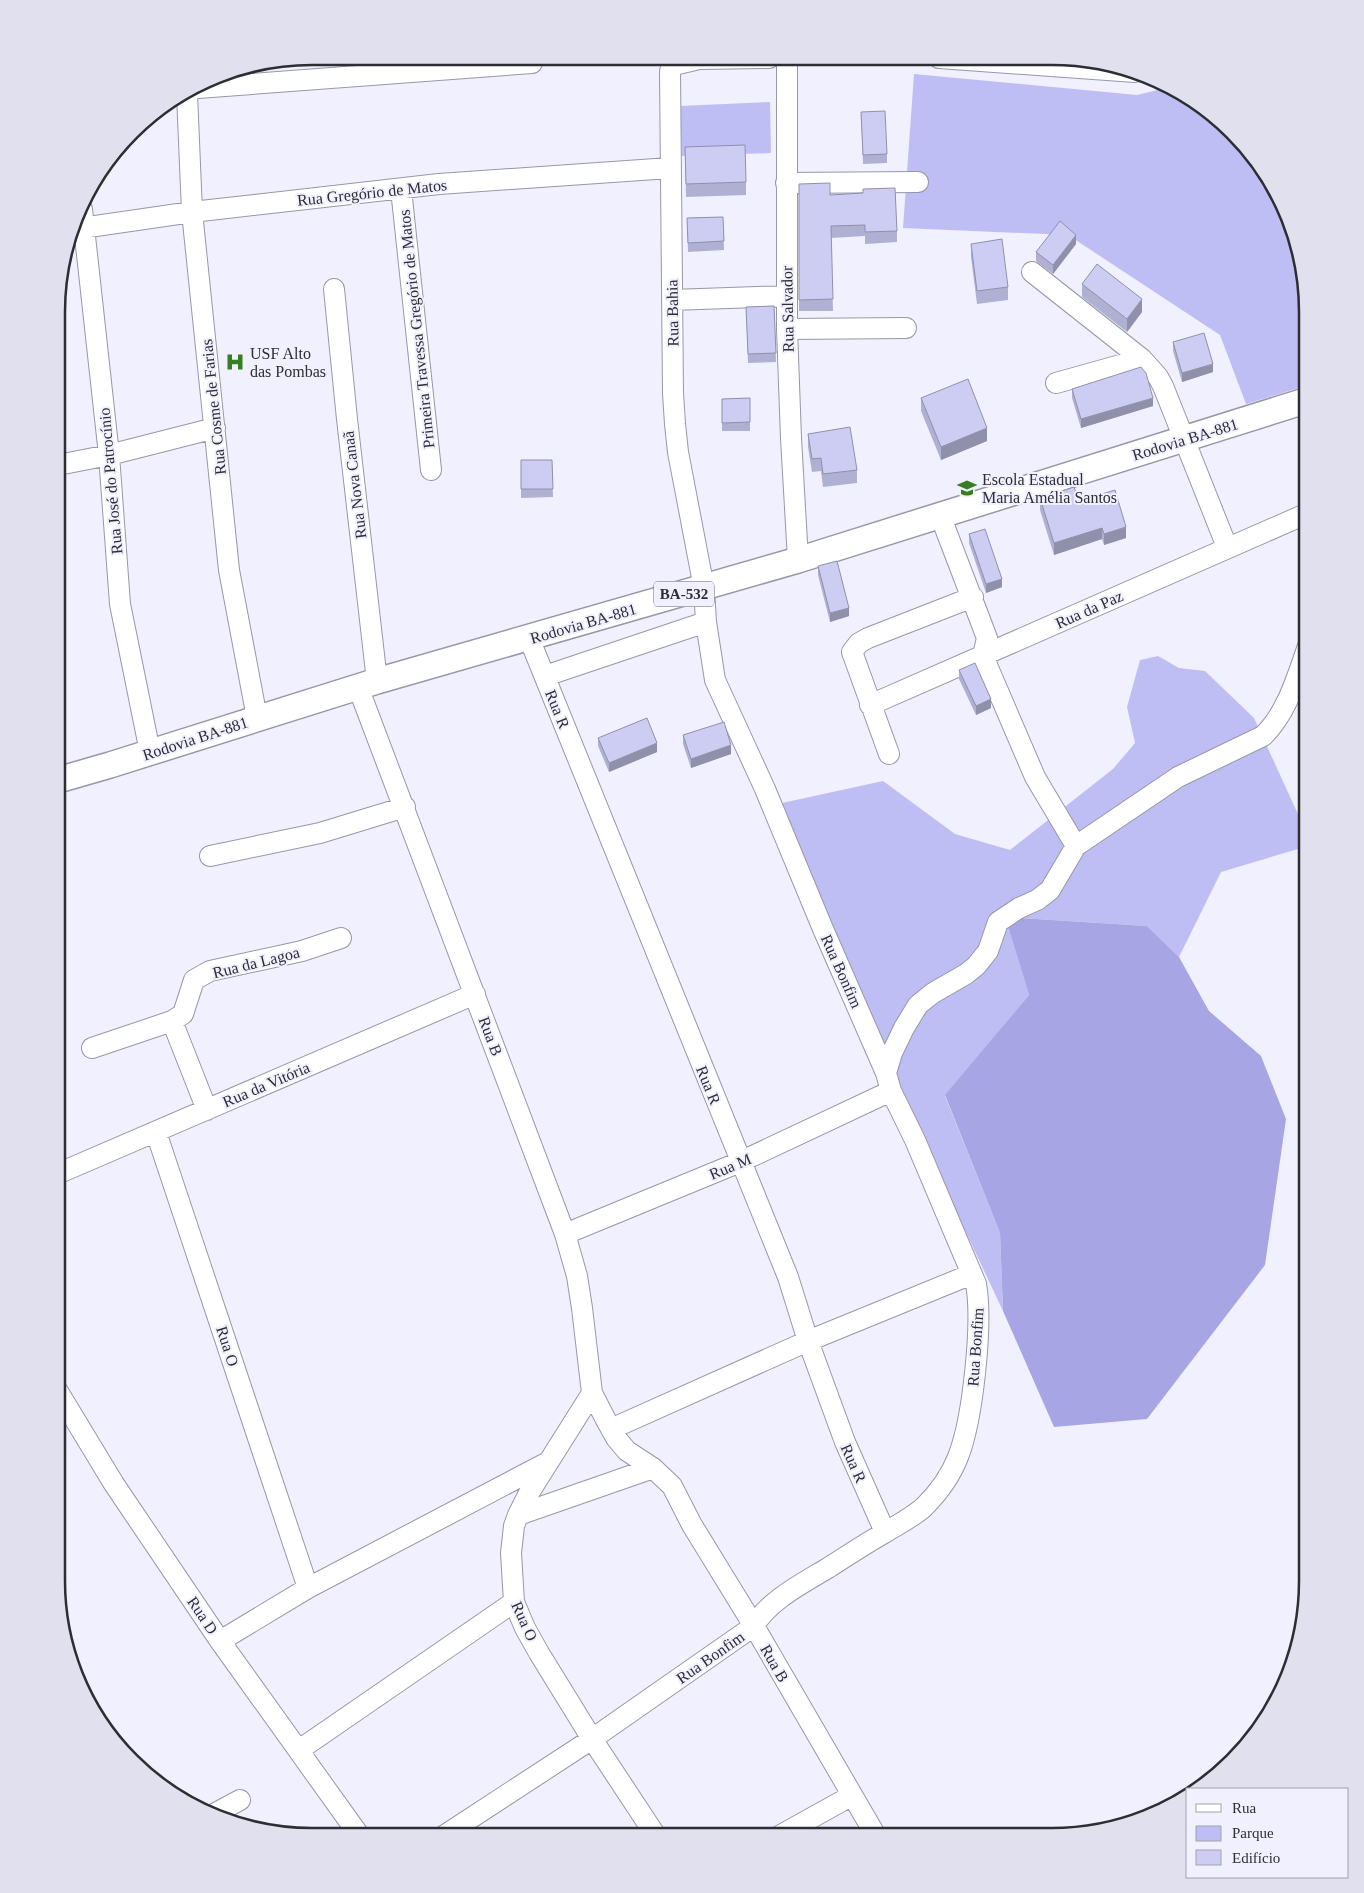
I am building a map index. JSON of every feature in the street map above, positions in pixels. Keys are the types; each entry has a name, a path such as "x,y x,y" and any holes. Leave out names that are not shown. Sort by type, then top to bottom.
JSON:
{"main road":[{"name":"Rodovia BA-881","path":"65,778 368,684 798,560 1299,403"}],"street":[{"path":"210,87 505,65"},
{"name":"Rua Bahia","path":"674,65 670,71 674,424 683,482 704,588"},
{"name":"Rua Salvador","path":"787,65 786,296 790,438 798,560"},
{"path":"1037,65 1096,69"},
{"name":"Rua Cosme de Farias","path":"187,99 192,212 229,570 257,718"},
{"name":"Rua Gregório de Matos","path":"82,222 192,212 439,184 670,168"},
{"path":"786,183 918,182"},
{"name":"Primeira Travessa Gregório de Matos","path":"401,189 431,470"},
{"name":"Rua José do Patrocínio","path":"80,226 109,456 120,604 150,752"},
{"path":"1032,272 1142,359 1158,377 1227,547"},
{"name":"Rua Nova Canaã","path":"334,289 368,684"},
{"path":"672,300 786,296"},
{"path":"787,329 906,328"},
{"path":"1056,384 1142,359"},
{"path":"65,464 109,456 215,428"},
{"path":"940,515 973,597 987,638 983,656 1035,777 1076,846"},
{"name":"Rua da Paz","path":"870,705 1299,516"},
{"name":"Rua Bonfim","path":"456,1828 592,1739 754,1626 760,1616 771,1605 924,1507 945,1481 959,1455 968,1416 979,1308 976,1284 823,929 765,788 715,680 706,622 704,588"},
{"path":"889,754 852,650 868,638 973,597"},
{"path":"545,676 706,622"},
{"name":"Rua R","path":"530,638 788,1277 808,1341 845,1442 885,1532"},
{"path":"889,1082 892,1053 918,1005 933,993 976,966 988,951 998,922 1019,908 1037,900 1050,890 1058,880 1076,846 1178,777 1263,736 1274,725 1299,672"},
{"name":"Rua B","path":"368,684 405,807 565,1234 579,1292 592,1393 611,1429 627,1451 653,1468 676,1492 692,1525 754,1626 871,1828"},
{"path":"210,856 320,833 405,807"},
{"name":"Rua da Lagoa","path":"172,1021 183,1014 194,980 210,972 302,951 341,938"},
{"name":"Rua da Vitória","path":"65,1171 475,994"},
{"path":"92,1048 172,1021 207,1110"},
{"name":"Rua M","path":"565,1234 740,1162 889,1082"},
{"name":"Rua O","path":"156,1132 308,1588"},
{"path":"611,1429 808,1341 972,1274"},
{"name":"Rua O","path":"592,1393 548,1462 518,1514 514,1526 510,1553 514,1602 525,1628 539,1653 592,1739 651,1828"},
{"name":"Rua D","path":"65,1403 114,1484 220,1640 300,1750 353,1828"},
{"path":"220,1640 308,1588 548,1462"},
{"path":"518,1514 653,1468"},
{"path":"300,1750 514,1602"},
{"path":"793,1828 851,1796"},
{"path":"220,1810 240,1800"}],"green space":[{"path":"914,74 1137,95 1160,89 1202,116 1227,137 1248,162 1274,203 1291,248 1297,280 1299,388 1246,404 1220,335 1068,235 903,228"},
{"path":"770,102 771,153 682,156 680,106"},
{"path":"1158,656 1179,668 1205,671 1254,718 1299,816 1299,849 1221,872 1179,957 1147,926 1005,917 1029,995 945,1096 1000,1233 1003,1311 906,1105 782,803 883,781 955,834 1010,850 1113,769 1135,743 1127,707 1140,660"}],"shaded area":[{"path":"1005,917 1147,926 1179,957 1209,1011 1261,1056 1286,1119 1265,1265 1147,1419 1054,1427 1003,1311 1000,1233 945,1095 1029,995"}],"building":[{"path":"885,111 887,154 863,155 861,112"},
{"path":"745,145 746,182 686,184 685,147"},
{"path":"830,183 830,195 863,193 863,189 895,188 897,231 865,232 865,225 831,226 833,299 799,300 799,184"},
{"path":"723,217 724,241 688,243 687,218"},
{"path":"1060,221 1076,235 1053,265 1036,252"},
{"path":"1002,239 1008,287 977,291 971,244"},
{"path":"1097,264 1142,299 1127,319 1082,284"},
{"path":"774,306 776,353 748,354 746,307"},
{"path":"1204,333 1213,364 1182,373 1173,342"},
{"path":"1141,367 1146,373 1153,398 1081,419 1072,389"},
{"path":"968,379 987,428 941,447 921,398"},
{"path":"750,398 750,422 722,423 722,399"},
{"path":"850,427 857,470 823,474 821,458 812,459 808,434"},
{"path":"521,460 552,460 553,489 521,489"},
{"path":"1074,487 1079,501 1115,490 1126,527 1104,534 1102,528 1054,543 1040,498"},
{"path":"985,529 1002,579 986,584 969,534"},
{"path":"837,561 849,608 830,613 818,566"},
{"path":"975,663 991,699 976,706 959,670"},
{"path":"647,718 657,743 609,763 598,738"},
{"path":"724,722 731,745 691,759 683,735"}],"place":[{"name":"USF Alto das Pombas","path":"235,362"},
{"name":"Escola Estadual Maria Amélia Santos","path":"967,488"}]}
